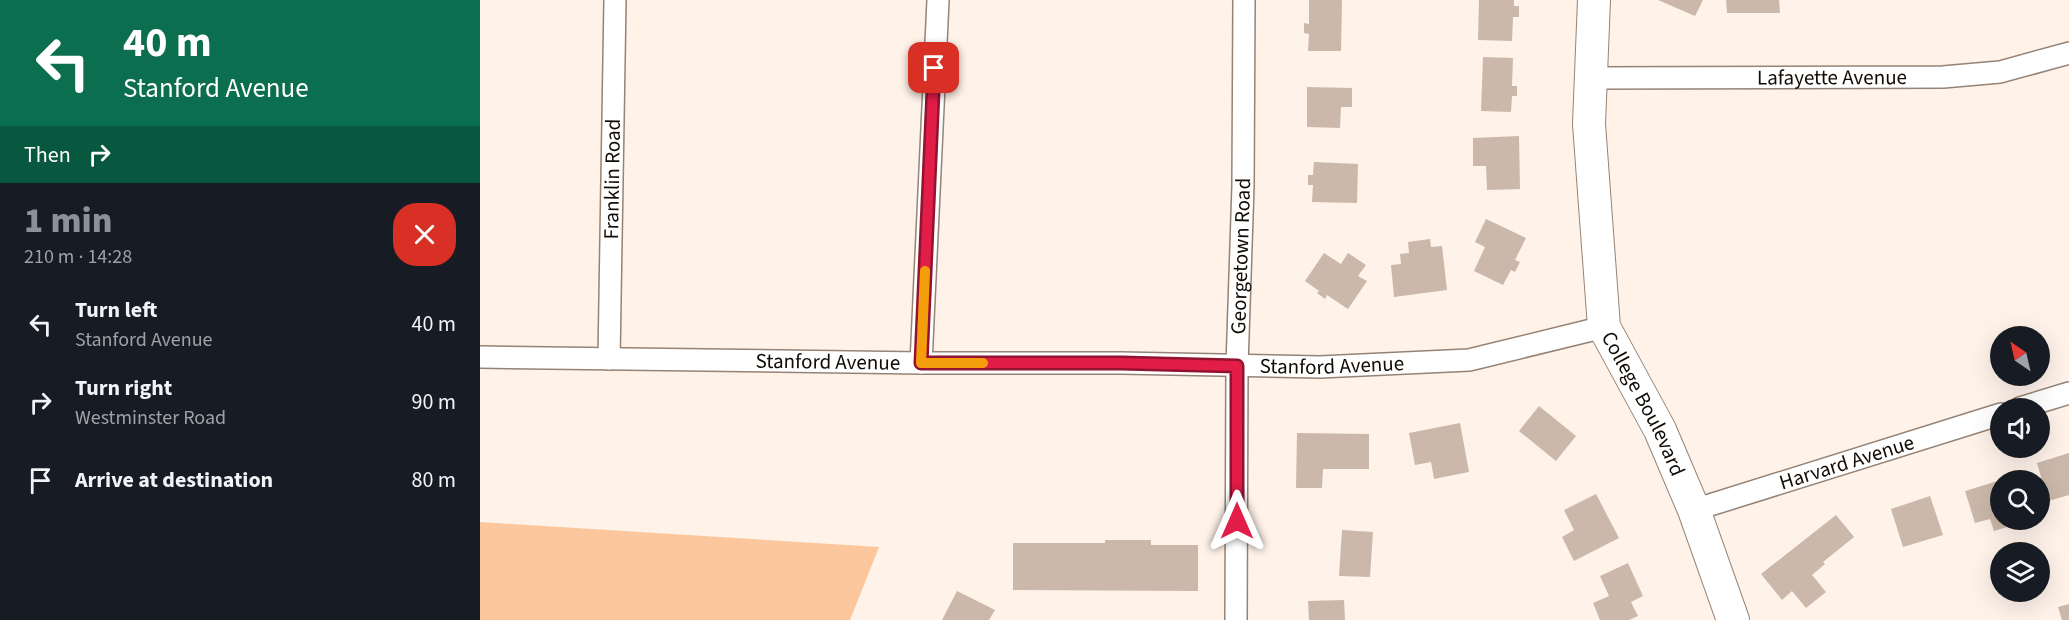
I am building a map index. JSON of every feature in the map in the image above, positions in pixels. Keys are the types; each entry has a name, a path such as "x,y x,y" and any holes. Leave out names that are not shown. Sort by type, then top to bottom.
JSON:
{"street":[{"name":"Franklin Road","path":"609,359 615,0"},
{"path":"921,363 938,0"},
{"name":"Georgetown Road","path":"1236,620 1237,366 1243,186 1244,0"},
{"name":"College Boulevard","path":"1594,0 1589,124 1604,327 1660,430 1694,510 1733,620"},
{"name":"Lafayette Avenue","path":"1592,78 1943,77 2000,72 2069,53"},
{"name":"Stanford Avenue","path":"480,357 1320,367 1469,360 1604,327"},
{"path":"2050,399 2069,393"},
{"name":"Harvard Avenue","path":"1694,510 1990,417"}],"shaded area":[{"path":"480,522 879,547 850,620 480,620"}],"building":[{"path":"1309,0 1342,0 1341,51 1308,51 1309,34 1304,33 1304,23 1309,24"},
{"path":"1479,0 1514,0 1514,6 1519,6 1519,17 1513,17 1512,41 1478,40"},
{"path":"1658,0 1703,0 1695,16"},
{"path":"1726,0 1779,0 1780,13 1727,13"},
{"path":"1483,57 1513,58 1512,86 1517,86 1517,96 1512,96 1511,112 1481,111"},
{"path":"1307,87 1352,88 1352,107 1341,107 1340,128 1307,127"},
{"path":"1519,136 1520,189 1487,190 1486,166 1473,166 1473,138"},
{"path":"1314,162 1358,164 1357,203 1312,202 1313,185 1308,185 1308,175 1313,175"},
{"path":"1486,219 1526,238 1515,260 1520,262 1515,272 1511,270 1503,285 1474,271 1485,247 1475,242"},
{"path":"1430,239 1431,247 1442,246 1447,290 1394,297 1391,265 1401,264 1400,254 1409,253 1408,242"},
{"path":"1324,253 1341,264 1348,253 1366,265 1358,276 1367,281 1348,309 1327,295 1325,299 1317,293 1319,291 1305,281"},
{"path":"1539,406 1576,436 1556,461 1519,431"},
{"path":"1460,423 1469,472 1434,479 1431,462 1415,465 1409,433"},
{"path":"1297,433 1369,434 1369,469 1323,469 1322,488 1296,488"},
{"path":"2069,453 2069,495 2050,500 2050,470 2039,470 2037,463"},
{"path":"1990,483 1990,519 1975,523 1965,491"},
{"path":"1596,494 1619,538 1574,561 1562,537 1574,530 1564,510"},
{"path":"1930,496 1943,535 1903,547 1891,509"},
{"path":"1836,515 1854,537 1823,562 1825,564 1812,575 1826,592 1806,608 1792,591 1782,600 1761,574"},
{"path":"1342,530 1373,532 1370,577 1339,576"},
{"path":"1105,540 1151,540 1151,545 1198,545 1198,591 1013,590 1013,543 1105,543"},
{"path":"1628,563 1643,596 1631,602 1638,616 1629,620 1600,620 1593,603 1609,596 1600,576"},
{"path":"957,591 995,610 989,620 942,620"},
{"path":"1344,600 1345,620 1309,620 1308,601"},
{"path":"2069,604 2069,620 2062,620 2058,607"}],"slow traffic":[{"path":"925,271 921,363 983,363"}],"route":[{"path":"934,68 921,363 1121,363 1237,366 1237,521"}]}
